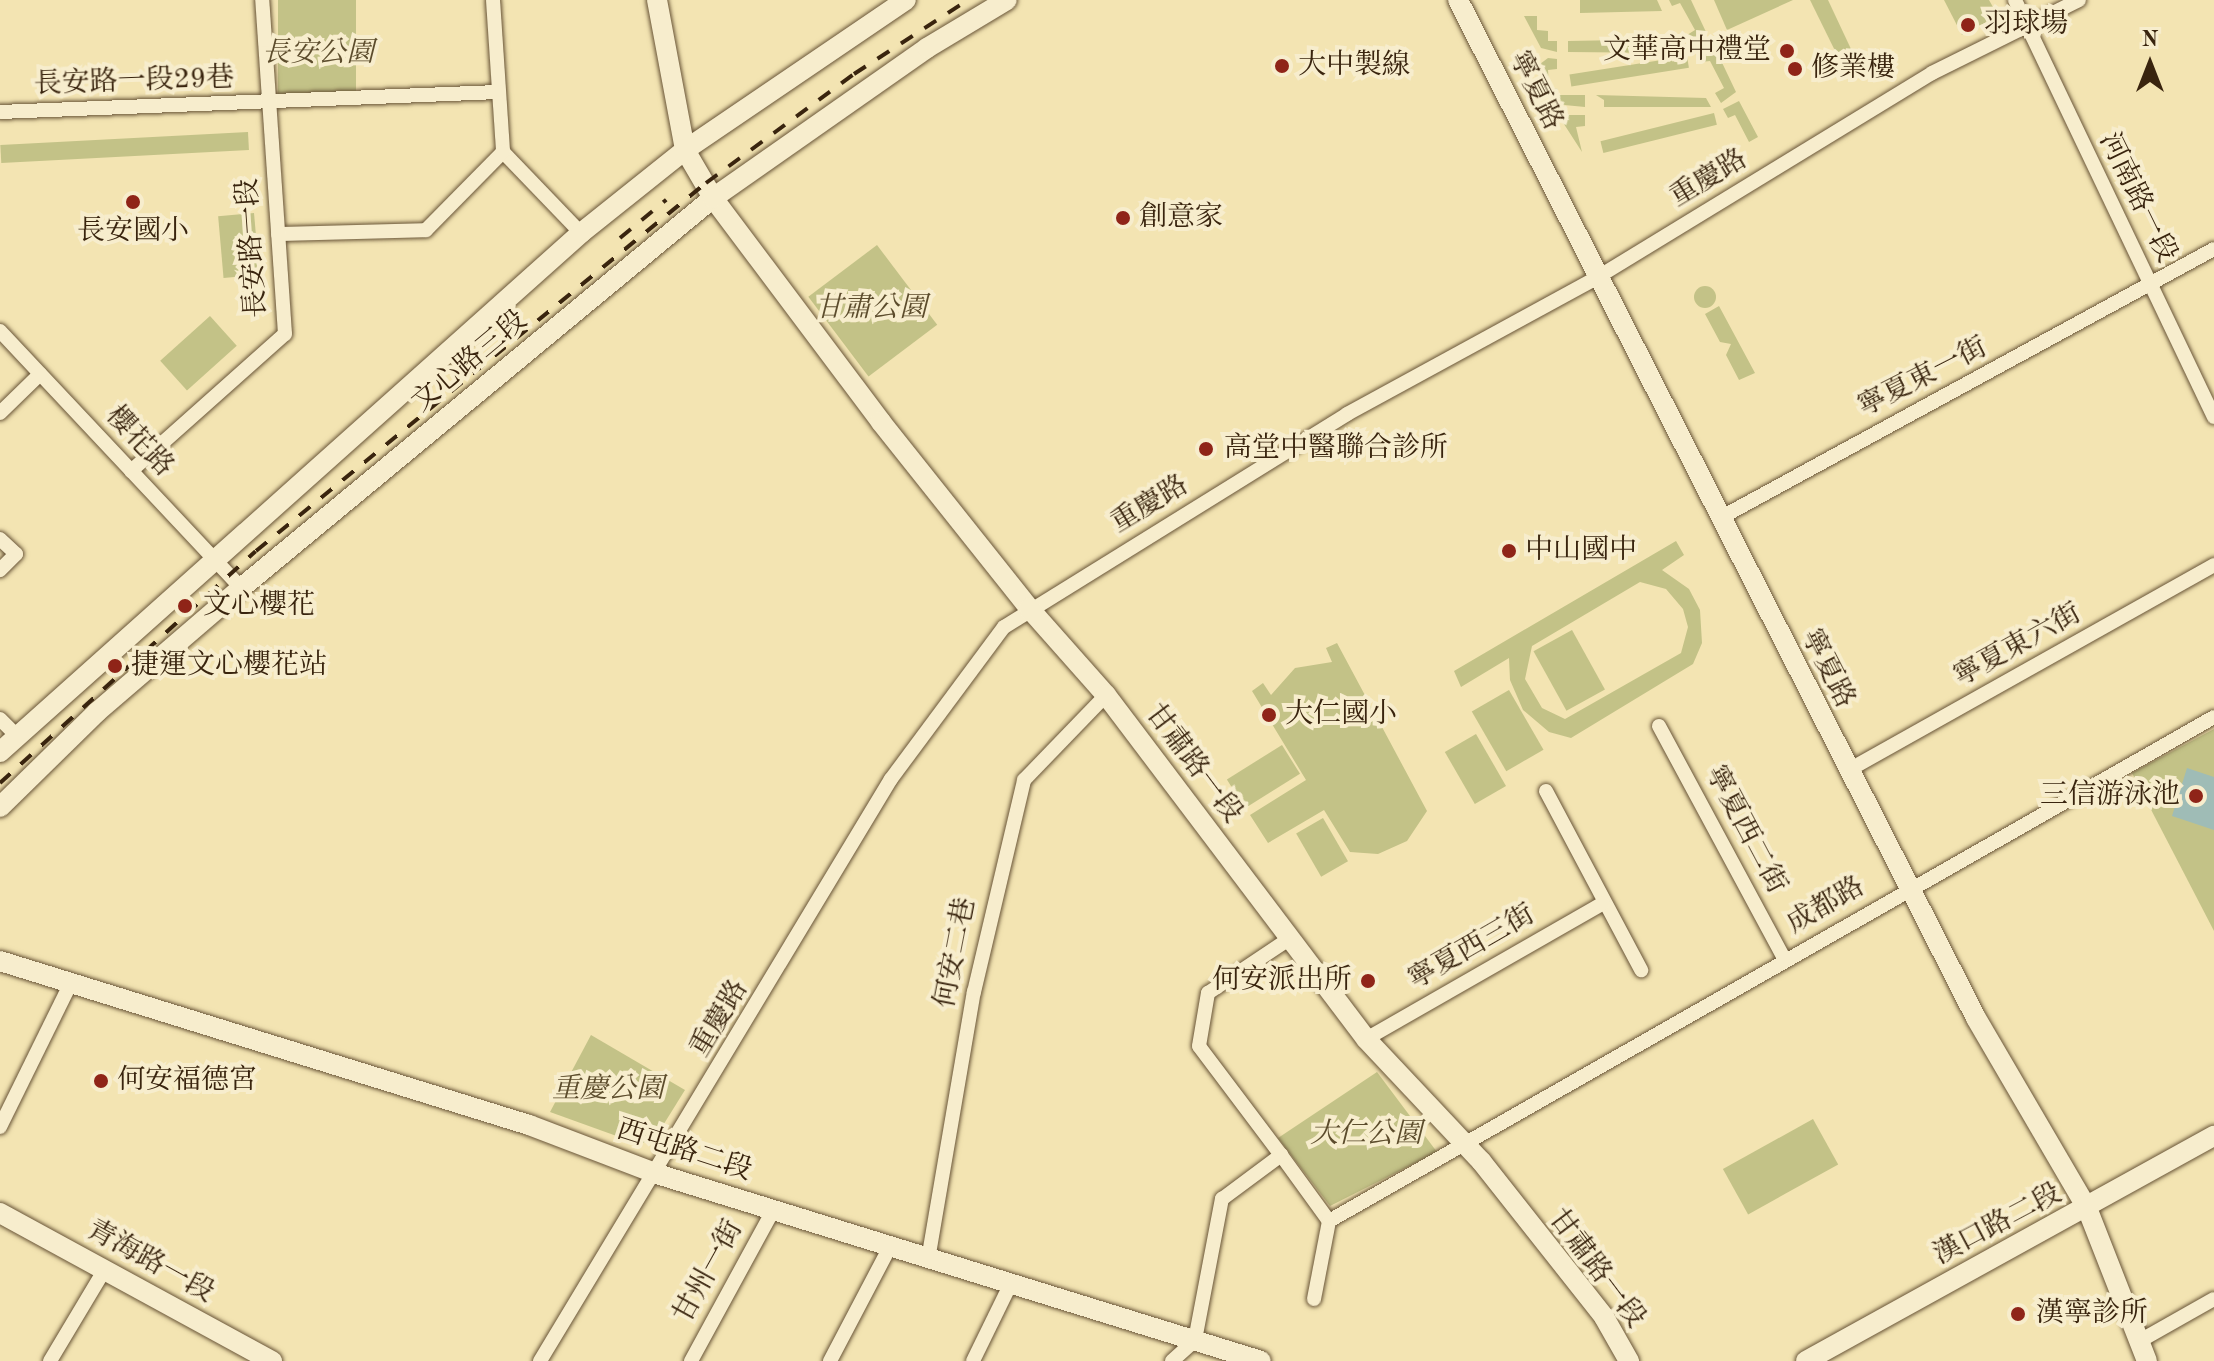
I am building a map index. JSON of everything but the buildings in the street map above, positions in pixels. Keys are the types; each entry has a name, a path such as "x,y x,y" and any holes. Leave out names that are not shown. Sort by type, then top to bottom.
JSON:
{"street":[{"name":"長安路一段","path":"131,471 285,334 262,0"},
{"path":"493,0 503,152 581,233"},
{"name":"甘肅路一段","path":"657,0 685,150 713,198 1029,608 1106,695 1366,1039 1468,1146 1604,1317 1629,1361"},
{"name":"文心路三段","path":"0,752 212,558 581,233 685,150 906,0"},
{"name":"文心路三段","path":"0,807 97,712 241,588 713,198 927,48 1007,0"},
{"name":"寧夏路","path":"1458,0 1847,771 1976,1018 2087,1208 2147,1361"},
{"name":"河南路一段","path":"2015,0 2214,417"},
{"name":"重慶路","path":"540,1361 657,1174 891,779 991,640 1029,608 1347,414 1598,277 1932,73 2079,0"},
{"name":"長安路一段29巷","path":"0,112 269,105 499,92"},
{"path":"278,234 426,230 503,152"},
{"name":"寧夏東一街","path":"1720,518 2214,249"},
{"name":"櫻花路","path":"0,331 241,588"},
{"path":"0,413 40,374"},
{"path":"0,539 16,554 0,570"},
{"name":"寧夏東六街","path":"1847,771 2214,565"},
{"name":"何安二巷","path":"929,1254 974,992 1024,780 1106,695"},
{"name":"成都路","path":"1329,1221 1468,1146 1909,888 2214,717"},
{"path":"0,719 16,735"},
{"name":"寧夏西二街","path":"1659,726 1785,960"},
{"path":"1546,791 1641,970"},
{"name":"寧夏西三街","path":"1366,1039 1603,903"},
{"path":"1289,939 1208,993 1199,1046 1329,1221 1314,1299"},
{"name":"西屯路二段","path":"0,961 529,1125 657,1174 929,1254 1011,1283 1261,1361"},
{"path":"0,1127 70,985"},
{"name":"漢口路二段","path":"1806,1361 2214,1136"},
{"path":"1172,1361 1195,1340 1222,1199 1281,1155"},
{"name":"甘州一街","path":"691,1361 774,1209"},
{"name":"青海路一段","path":"0,1213 272,1361"},
{"path":"830,1361 891,1245"},
{"path":"50,1361 105,1269"},
{"path":"973,1361 1011,1283"},
{"path":"2138,1342 2214,1299"}],"green space":[{"name":"長安公園","path":"278,0 356,0 356,95 278,95"},
{"path":"1580,0 1657,0 1662,11 1580,13"},
{"path":"1669,0 1691,0 1706,32 1704,41 1692,46 1687,35 1695,30 1680,3 1672,6"},
{"path":"1714,0 1793,0 1727,30"},
{"path":"1810,0 1828,0 1858,64 1845,71"},
{"name":"羽球場","path":"1944,0 1989,0 1998,16 1962,35"},
{"path":"1524,16 1537,16 1537,30 1548,31 1548,41 1557,41 1557,52 1541,48"},
{"path":"1678,39 1683,49 1673,53 1568,52 1568,41"},
{"path":"1707,48 1716,50 1736,92 1721,103 1715,93 1724,88 1710,61 1701,62 1696,53"},
{"path":"1687,56 1689,68 1571,86 1569,75"},
{"path":"1548,58 1557,59 1557,69 1548,70 1549,87 1558,89 1558,95 1585,95 1585,107 1554,104 1540,64"},
{"path":"1596,95 1706,98 1711,107 1604,107 1604,100"},
{"path":"1739,101 1758,137 1749,142 1735,115 1728,118 1723,109"},
{"path":"1714,113 1717,125 1603,153 1600,141"},
{"path":"1566,115 1585,115 1585,126 1576,127 1582,152 1562,121"},
{"path":"248,132 249,150 1,163 0,145"},
{"path":"254,213 259,275 224,278 218,216"},
{"name":"甘肅公園","path":"877,245 937,325 868,377 808,297"},
{"path":"1705,286 1716,297 1705,308 1694,297"},
{"path":"1719,306 1755,373 1739,380 1726,355 1731,344 1720,342 1705,314"},
{"path":"210,316 237,346 187,391 160,361"},
{"path":"1676,541 1684,555 1662,570 1689,589 1700,610 1702,643 1693,664 1571,738 1549,732 1523,710 1510,680 1509,658 1461,687 1454,671","holes":["1640,582 1666,589 1683,609 1688,627 1681,653 1565,719 1542,708 1525,679 1532,646"]},
{"path":"1572,630 1605,689 1566,711 1534,651"},
{"path":"1337,643 1427,811 1407,841 1378,854 1350,852 1324,810 1268,843 1250,815 1306,780 1252,691 1263,683 1271,695 1295,668 1332,662 1326,648"},
{"path":"1509,690 1544,750 1506,771 1472,712"},
{"path":"2214,729 2214,931 2132,773"},
{"path":"1476,734 1506,786 1475,804 1445,752"},
{"path":"1282,745 1300,774 1245,808 1227,779"},
{"path":"1323,818 1348,861 1321,877 1296,833"},
{"name":"重慶公園","path":"591,1035 685,1090 652,1143 636,1143 550,1112"},
{"name":"大仁公園","path":"1377,1072 1437,1152 1330,1206 1278,1138"},
{"path":"1813,1119 1838,1164 1748,1214 1723,1169"}],"water":[{"name":"三信游泳池","path":"2187,768 2214,777 2214,830 2172,816"}],"railway":[{"path":"0,783 256,551 706,183 854,74 968,0"},
{"path":"620,238 666,200"}],"place":[{"name":"羽球場","path":"1968,25"},
{"name":"文華高中禮堂","path":"1787,51"},
{"name":"大中製線","path":"1282,66"},
{"name":"修業樓","path":"1795,69"},
{"name":"長安國小","path":"133,202"},
{"name":"創意家","path":"1123,218"},
{"name":"高堂中醫聯合診所","path":"1206,449"},
{"name":"中山國中","path":"1509,551"},
{"name":"文心櫻花","path":"185,606"},
{"name":"捷運文心櫻花站","path":"115,666"},
{"name":"大仁國小","path":"1269,715"},
{"name":"三信游泳池","path":"2196,796"},
{"name":"何安派出所","path":"1368,981"},
{"name":"何安福德宮","path":"101,1081"},
{"name":"漢寧診所","path":"2018,1314"}]}
